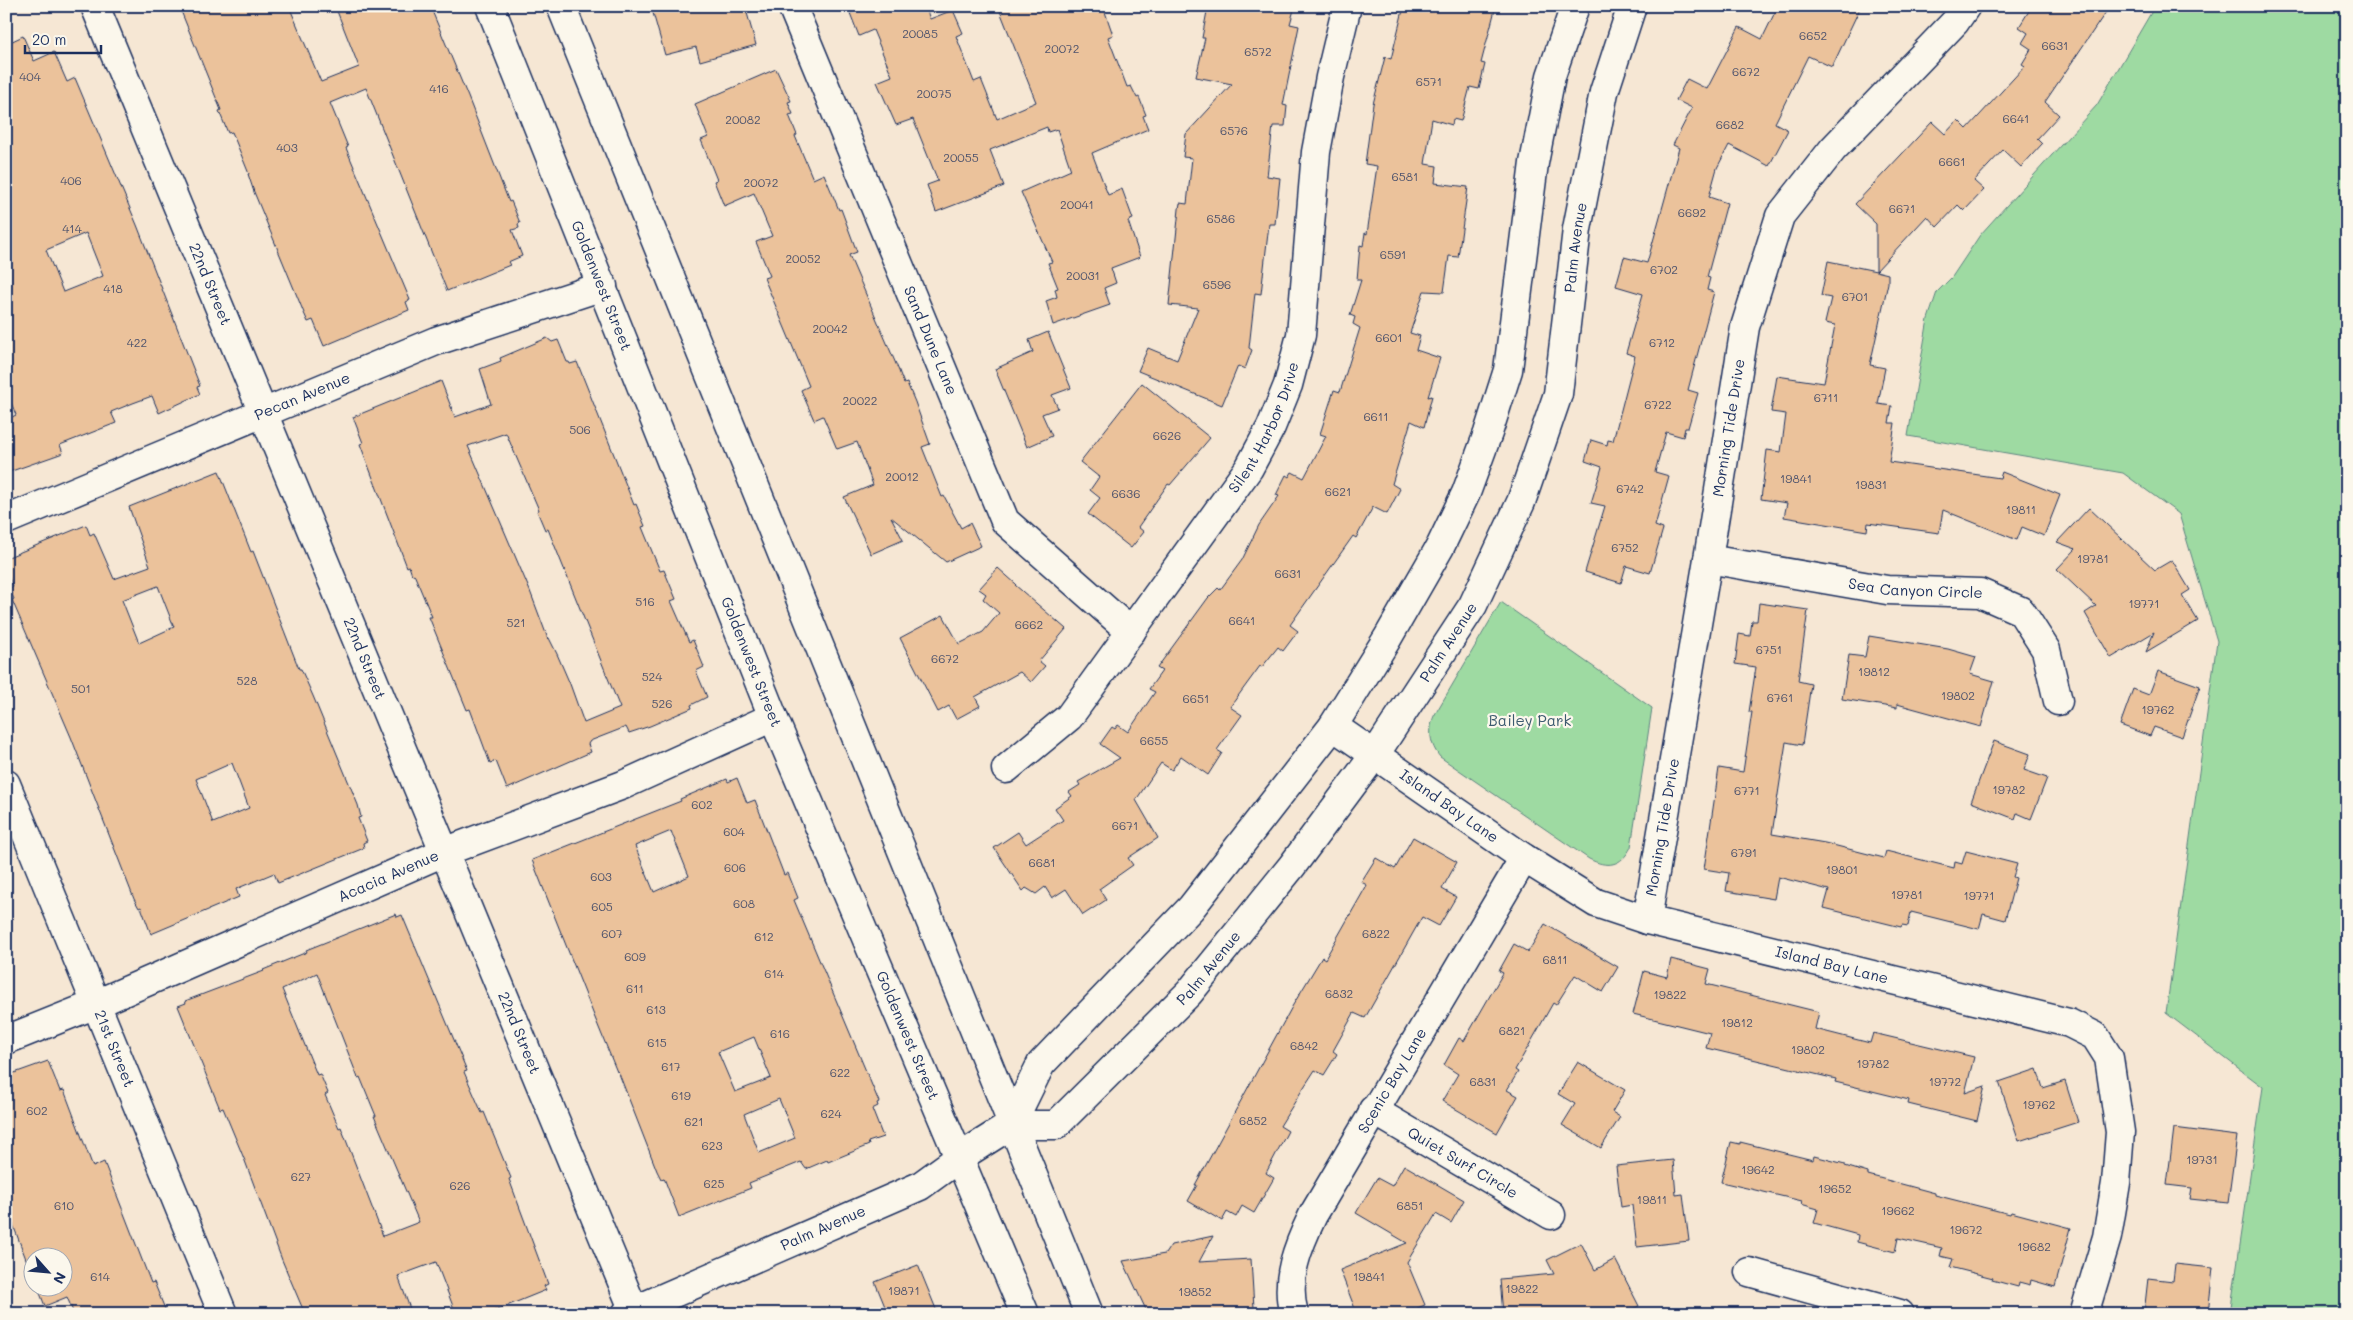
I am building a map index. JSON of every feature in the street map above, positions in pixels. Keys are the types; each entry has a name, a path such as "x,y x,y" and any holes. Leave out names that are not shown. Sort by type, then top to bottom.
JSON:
{"street":[{"name":"22nd Street","path":"95,6 265,414 444,852 642,1310"},
{"name":"Goldenwest Street","path":"490,6 773,716 960,1157 1024,1314"},
{"path":"561,6 1088,1314"},
{"name":"Sand Dune Lane","path":"792,6 1005,521 1131,632"},
{"name":"Silent Harbor Drive","path":"1006,769 1070,717 1249,468 1271,427 1288,385 1301,335 1316,152 1330,77 1347,6"},
{"path":"1011,1125 1041,1064 1191,908 1334,726 1440,547 1466,493 1508,370 1534,163 1551,76 1576,6"},
{"name":"Palm Avenue","path":"642,1310 920,1186 960,1157 1011,1125 1056,1125 1189,993 1292,866 1376,753 1472,605 1522,502 1558,394 1577,229 1604,92 1632,6"},
{"name":"Morning Tide Drive","path":"1647,920 1745,327 1780,216 1834,149 1949,28 1966,6"},
{"name":"Pecan Avenue","path":"6,520 265,414 436,341 603,286"},
{"name":"Sea Canyon Circle","path":"1708,559 1887,590 1980,593 2021,611 2046,650 2058,701"},
{"name":"Acacia Avenue","path":"6,1040 96,1004 444,852 622,785 773,716"},
{"name":"Island Bay Lane","path":"1334,726 1376,753 1524,858 1596,903 1647,920 2069,1023 2096,1036 2109,1058 2120,1132 2116,1182 2107,1237 2084,1314"},
{"name":"21st Street","path":"6,784 223,1314"},
{"name":"Scenic Bay Lane","path":"1294,1314 1289,1298 1292,1271 1300,1242 1373,1110 1524,858"},
{"name":"Quiet Surf Circle","path":"1373,1110 1551,1215"},
{"path":"1749,1272 1900,1314"}],"green space":[{"path":"2155,6 2347,6 2347,1314 2230,1314 2263,1087 2166,1013 2217,641 2179,514 2123,473 1908,436 1928,319 1937,292 1952,277 1980,235 2097,105"},
{"name":"Bailey Park","path":"1501,602 1652,708 1631,847 1623,859 1618,862 1602,864 1589,859 1440,757 1434,748 1431,732 1434,716"}],"building":[{"path":"179,6 289,6 321,82 359,67 335,6 430,6 509,202 511,201 520,223 518,224 519,228 512,230 522,256 508,262 510,265 447,291 366,88 330,103 348,147 346,148 410,300 406,302 409,310 324,346 313,320 308,322 304,313 254,192 249,174 232,132 228,133 219,111 221,110"},
{"path":"651,6 745,6 756,45 700,61 696,47 665,55"},
{"path":"868,6 925,6 930,19 953,10 963,33 956,36 974,82 981,79 997,119 1036,102 998,6 1103,6 1113,35 1108,37 1127,87 1131,86 1137,98 1139,97 1146,115 1143,116 1148,129 1092,153 1108,195 1122,189 1133,219 1128,221 1140,257 1111,268 1116,283 1104,288 1110,305 1053,325 1046,301 1057,297 1055,289 1058,288 1048,263 1052,262 1021,192 1071,170 1057,129 1048,132 1047,127 990,150 1004,186 936,212 927,185 938,181 913,119 896,125 877,82 892,76 873,30 859,36 850,13"},
{"path":"1208,6 1295,6 1290,24 1299,26 1283,105 1287,106 1285,126 1273,126 1267,176 1280,178 1275,224 1269,224 1261,294 1255,293 1249,348 1252,350 1245,369 1238,366 1222,405 1138,371 1148,348 1177,360 1198,308 1169,305 1179,209 1180,203 1187,204 1192,158 1183,157 1186,134 1232,84 1196,77 1205,38 1202,38"},
{"path":"1404,6 1496,6 1481,63 1485,64 1479,89 1470,87 1461,121 1453,119 1452,125 1432,119 1425,164 1437,166 1435,183 1468,187 1458,257 1449,256 1444,292 1424,291 1410,333 1420,336 1416,350 1440,358 1428,397 1432,396 1424,427 1411,421 1392,484 1400,489 1387,514 1373,507 1356,538 1353,536 1290,625 1298,631 1283,651 1278,647 1262,667 1260,666 1230,707 1242,715 1217,750 1222,753 1208,775 1181,756 1172,770 1161,763 1136,800 1158,838 1128,858 1133,865 1099,889 1106,900 1083,915 1066,889 1052,898 1045,887 1036,894 1026,888 1023,891 994,848 1018,832 1026,844 1063,820 1055,808 1072,796 1069,792 1080,785 1078,782 1120,758 1100,744 1112,727 1115,729 1118,725 1128,732 1155,692 1149,689 1162,671 1157,668 1208,598 1218,588 1220,590 1242,560 1259,525 1279,496 1276,495 1286,475 1289,477 1292,472 1304,478 1326,436 1320,434 1334,390 1340,392 1360,328 1353,324 1355,317 1350,315 1361,280 1357,280 1360,245 1363,246 1365,233 1367,234 1377,166 1365,164 1373,104 1385,57 1391,59"},
{"path":"1778,6 1861,6 1832,67 1808,56 1775,123 1788,130 1769,166 1729,145 1717,168 1709,197 1727,203 1707,277 1710,278 1707,290 1714,292 1688,390 1698,393 1688,428 1685,428 1683,437 1666,432 1655,472 1669,476 1655,526 1663,529 1650,573 1626,566 1621,583 1585,572 1605,506 1591,503 1602,467 1585,461 1591,440 1607,445 1608,440 1613,441 1635,356 1626,353 1643,294 1616,286 1624,257 1647,263 1679,148 1673,145 1692,108 1676,100 1687,79 1707,89 1739,27 1762,39"},
{"path":"2032,6 2110,6 2045,102 2059,115 2037,139 2042,144 2021,167 2003,150 1974,181 1984,190 1964,211 1958,205 1937,227 1927,216 1876,271 1876,224 1855,204 1932,122 1945,134 1958,120 1967,129 2025,66 2022,64 2031,49 2022,43 2028,33 2019,27"},
{"path":"23,36 34,61 54,52 67,82 75,78 137,225 200,386 197,387 200,394 159,413 152,396 133,403 111,412 116,423 60,445 63,453 6,473 6,420 16,415 6,390 6,44","holes":["86,233 103,276 63,292 46,250"]},
{"path":"776,69 791,101 788,102 793,114 789,115 797,135 795,136 813,179 824,174 839,210 841,209 857,252 849,255 904,384 907,383 915,402 930,444 922,447 942,497 944,496 961,528 970,523 981,546 946,562 891,517 903,540 871,554 844,497 873,485 857,442 837,449 823,416 814,420 801,390 809,386 764,278 770,276 756,242 772,236 754,193 724,206 714,181 717,180 701,140 708,137 695,104"},
{"path":"1828,261 1888,274 1888,283 1870,365 1885,368 1878,404 1892,406 1889,423 1895,423 1889,462 2000,478 2002,472 2060,495 2044,536 2022,527 2017,540 1943,510 1939,533 1868,523 1867,531 1784,517 1787,503 1761,499 1767,450 1781,452 1786,414 1771,412 1777,376 1824,383 1835,325 1825,323 1831,298 1821,296"},
{"path":"1048,332 1071,388 1052,395 1058,408 1042,414 1052,436 1027,447 995,369 1033,352 1029,340"},
{"path":"547,338 552,342 558,340 567,362 570,364 577,362 634,505 636,504 645,526 642,527 660,571 664,570 676,599 671,601 689,642 693,640 704,667 696,671 707,697 691,705 692,708 650,726 629,733 626,727 590,741 588,744 591,752 507,789 496,761 490,763 470,709 467,710 429,617 432,617 414,574 412,575 409,566 407,567 360,444 363,443 353,417 441,381 455,417 491,404 480,369 501,361 500,358","holes":["506,433 539,510 537,511 545,530 548,529 620,708 584,723 570,684 548,639 530,591 468,446"]},
{"path":"1142,383 1210,438 1170,485 1168,484 1138,527 1144,532 1131,548 1088,514 1100,498 1090,490 1099,477 1080,462"},
{"path":"219,471 251,552 253,551 299,669 301,669 313,696 358,805 361,817 358,818 367,841 363,843 364,848 278,883 274,873 236,889 239,897 151,934 141,907 139,908 134,899 71,737 12,600 14,599 9,588 13,587 6,571 6,558 86,525 90,535 94,533 114,579 150,566 129,507","holes":["158,586 174,627 139,643 122,600","232,763 249,808 213,823 196,779"]},
{"path":"2089,508 2155,570 2172,560 2190,590 2182,595 2198,621 2146,652 2154,632 2111,658 2085,613 2096,606 2057,569 2076,549 2057,542"},
{"path":"998,568 1066,629 1039,661 1045,666 1031,682 1020,672 975,697 980,706 956,719 949,706 938,712 900,638 943,615 959,644 983,632 999,613 983,599 986,594 979,589"},
{"path":"1759,603 1808,610 1798,681 1811,684 1802,745 1786,742 1772,834 1825,843 1884,858 1886,851 1954,868 1955,862 1962,864 1966,851 2017,864 2013,877 2016,878 2005,920 1983,914 1979,929 1911,912 1908,926 1902,925 1901,927 1824,908 1829,890 1778,877 1774,899 1726,891 1729,873 1704,869 1719,768 1743,772 1752,712 1749,712 1756,667 1735,664 1739,634 1750,636 1752,621 1757,621"},
{"path":"1869,636 1948,649 1976,657 1970,674 1994,681 1981,727 1897,704 1897,708 1842,699 1849,655 1865,657"},
{"path":"2158,671 2200,686 2182,737 2154,727 2150,736 2120,725 2133,689 2149,695"},
{"path":"1994,741 2030,754 2024,770 2047,778 2031,819 2017,813 2015,819 1971,802"},
{"path":"737,778 747,803 755,800 784,875 788,873 798,898 794,900 879,1102 877,1103 878,1106 872,1109 883,1137 868,1142 869,1145 806,1169 801,1162 749,1183 751,1188 679,1217 664,1178 661,1179 657,1171 532,860 681,801 680,799 727,779 728,782","holes":["671,831 689,876 654,892 635,846","754,1037 771,1078 735,1092 718,1052","779,1099 795,1138 759,1153 744,1114"]},
{"path":"1413,837 1457,862 1442,889 1456,897 1439,926 1422,917 1365,1018 1354,1013 1333,1051 1337,1054 1324,1075 1315,1070 1304,1087 1280,1126 1288,1131 1266,1173 1274,1178 1254,1213 1242,1206 1236,1217 1227,1212 1222,1221 1188,1201 1197,1185 1195,1185 1293,1005 1322,957 1325,959 1367,885 1361,882 1376,858 1395,869"},
{"path":"396,914 397,917 402,915 467,1071 464,1072 482,1113 484,1112 511,1178 509,1179 548,1284 544,1286 546,1290 487,1314 456,1314 436,1262 398,1276 412,1314 305,1314 282,1260 245,1161 223,1108 220,1109 178,1006 186,1003 185,1001 264,971 307,952 306,950","holes":["317,973 358,1078 360,1077 376,1116 374,1116 419,1222 383,1236 341,1127 339,1128 325,1095 328,1093 320,1074 317,1075 282,989"]},
{"path":"1545,924 1618,967 1603,992 1575,975 1556,1005 1553,1003 1515,1070 1518,1072 1507,1090 1518,1096 1497,1133 1442,1101 1458,1074 1444,1065 1459,1038 1464,1041 1503,973 1499,971 1514,944 1528,952"},
{"path":"1671,959 1710,969 1706,984 1819,1012 1815,1029 1870,1043 1873,1033 1974,1057 1965,1093 1985,1086 1977,1121 1908,1104 1909,1100 1835,1082 1836,1079 1706,1048 1710,1033 1633,1014 1644,971 1667,977"},
{"path":"48,1061 60,1091 64,1090 93,1167 104,1162 151,1283 154,1282 167,1314 74,1314 67,1298 72,1298 72,1248 22,1248 6,1206 6,1076"},
{"path":"1578,1062 1625,1090 1612,1112 1620,1117 1601,1148 1562,1125 1575,1104 1558,1094"},
{"path":"2037,1069 2043,1088 2065,1081 2078,1122 2019,1141 1999,1082"},
{"path":"2174,1128 2237,1136 2228,1203 2190,1199 2192,1188 2167,1185"},
{"path":"1731,1142 1740,1144 1740,1142 1813,1160 1814,1156 1845,1164 1845,1166 1868,1173 1868,1175 1935,1193 1935,1195 2071,1228 2055,1287 2031,1280 2030,1285 2019,1282 2018,1287 1992,1280 1993,1278 1950,1267 1953,1259 1940,1256 1942,1248 1898,1238 1895,1252 1857,1242 1858,1235 1814,1223 1818,1209 1801,1204 1802,1201 1721,1182"},
{"path":"1673,1160 1676,1195 1683,1194 1689,1241 1637,1247 1632,1205 1621,1207 1616,1166"},
{"path":"1404,1165 1464,1200 1451,1223 1436,1214 1407,1262 1425,1305 1402,1314 1357,1314 1340,1270 1407,1243 1356,1213 1377,1178 1392,1186"},
{"path":"1213,1236 1199,1262 1251,1259 1254,1308 1212,1314 1148,1314 1123,1261 1165,1254 1171,1245"},
{"path":"1581,1243 1595,1270 1615,1259 1639,1306 1624,1314 1503,1314 1500,1279 1554,1274 1547,1260"},
{"path":"2175,1264 2213,1268 2208,1314 2144,1314 2148,1278 2173,1281"},
{"path":"918,1265 938,1314 888,1314 875,1282"},
{"path":"42,1298 65,1298 45,1306"}]}
